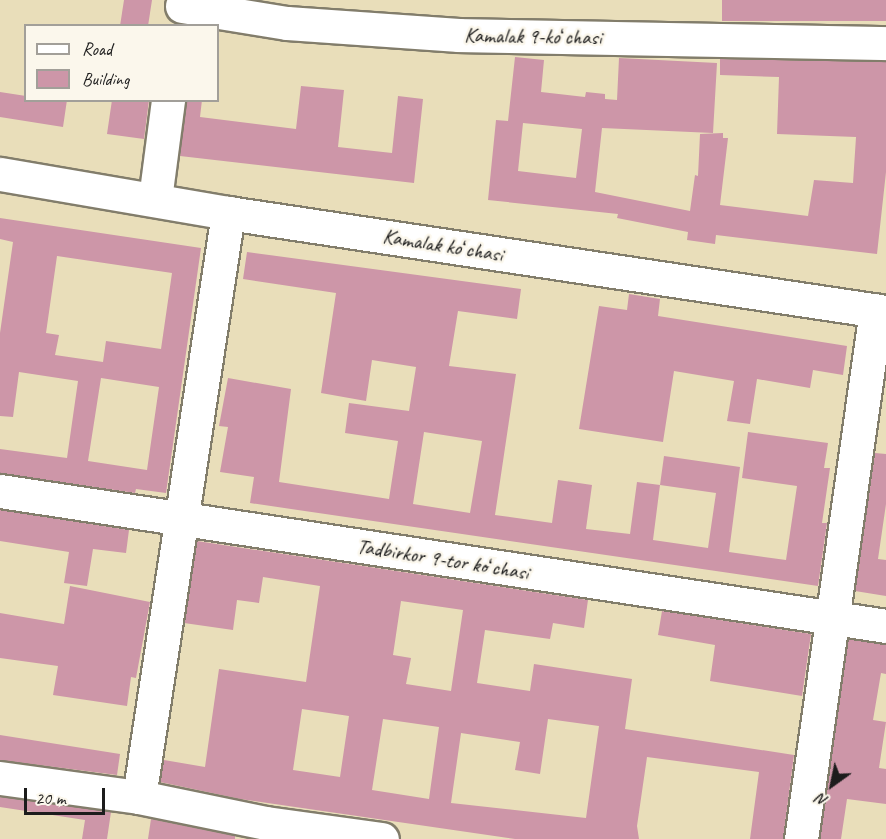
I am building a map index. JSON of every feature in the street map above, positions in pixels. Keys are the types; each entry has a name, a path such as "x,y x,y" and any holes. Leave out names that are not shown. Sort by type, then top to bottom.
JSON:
{"street":[{"name":"Kamalak 9-koʻchasi","path":"181,11 287,24 459,35 886,43"},
{"path":"155,199 168,102"},
{"name":"Kamalak koʻchasi","path":"0,174 228,213 881,311"},
{"path":"138,797 184,518 228,213"},
{"path":"801,839 830,619 881,311"},
{"name":"Tadbirkor 9-tor koʻchasi","path":"0,491 886,626"},
{"path":"0,778 138,797 265,831 382,839"}],"building":[{"path":"124,0 152,0 148,24 120,24"},
{"path":"722,0 886,0 886,21 722,21"},
{"path":"515,57 544,60 541,92 585,97 586,92 605,94 605,99 617,100 619,58 717,63 713,133 602,128 595,192 690,211 695,175 698,176 700,134 723,133 723,138 728,138 720,205 808,216 814,180 853,183 856,137 777,134 779,77 720,75 720,59 886,62 886,172 877,254 716,235 715,244 687,240 688,232 617,218 618,214 488,200 496,120 508,121","holes":["523,123 582,129 576,178 518,171"]},
{"path":"301,86 344,90 338,147 392,153 398,96 423,99 414,183 180,156 186,102 202,102 200,117 296,129"},
{"path":"0,92 24,96 24,102 67,102 63,127 0,117"},
{"path":"112,102 149,102 144,139 107,134"},
{"path":"0,218 201,248 166,493 136,489 135,493 0,473 0,449 67,458 78,381 19,372 13,417 0,416 0,333 13,242 0,239","holes":["57,256 172,273 161,349 106,341 103,362 55,355 59,335 46,333","101,378 159,387 147,470 88,461"]},
{"path":"247,252 521,289 517,319 458,311 449,366 516,374 495,515 552,523 558,480 592,485 586,529 630,534 637,482 660,485 664,456 740,467 729,552 786,560 797,486 742,478 748,432 828,443 824,468 830,468 822,523 827,523 818,586 250,503 254,477 220,472 228,427 219,426 228,378 291,389 279,482 389,499 398,441 345,433 349,403 409,411 416,367 372,360 366,401 321,393 336,293 243,279","holes":["424,432 482,441 470,513 413,504","660,485 716,493 708,548 653,540"]},
{"path":"629,294 660,299 658,316 847,346 843,375 813,370 810,388 757,379 750,424 727,421 734,381 674,371 663,442 579,429 599,306 627,310"},
{"path":"875,453 886,454 886,504 878,559 886,560 886,596 855,591"},
{"path":"0,510 129,530 126,553 93,549 87,586 64,583 69,552 0,541"},
{"path":"197,541 588,600 584,628 553,623 550,639 485,630 477,683 530,691 534,664 632,679 625,729 794,755 783,839 750,839 759,772 647,757 637,826 639,839 515,839 240,799 160,782 164,760 205,767 219,669 306,682 320,586 263,577 259,603 237,600 233,630 184,623","holes":["401,601 463,610 451,691 406,684 411,658 393,655","302,709 349,716 340,777 293,770","383,719 439,727 429,799 372,790","548,719 599,726 586,818 451,803 461,733 520,742 515,770 540,774"]},
{"path":"70,586 150,602 136,678 131,677 127,706 53,695 58,666 0,658 0,613 64,624"},
{"path":"662,611 811,634 802,696 710,681 715,645 658,635"},
{"path":"848,639 886,644 886,674 881,673 873,720 886,722 879,768 886,769 886,804 847,799 841,839 820,839"},
{"path":"0,735 120,754 117,775 0,760"},
{"path":"0,797 111,812 107,839 82,839 85,820 0,807"},
{"path":"151,819 235,836 235,839 148,839"}]}
